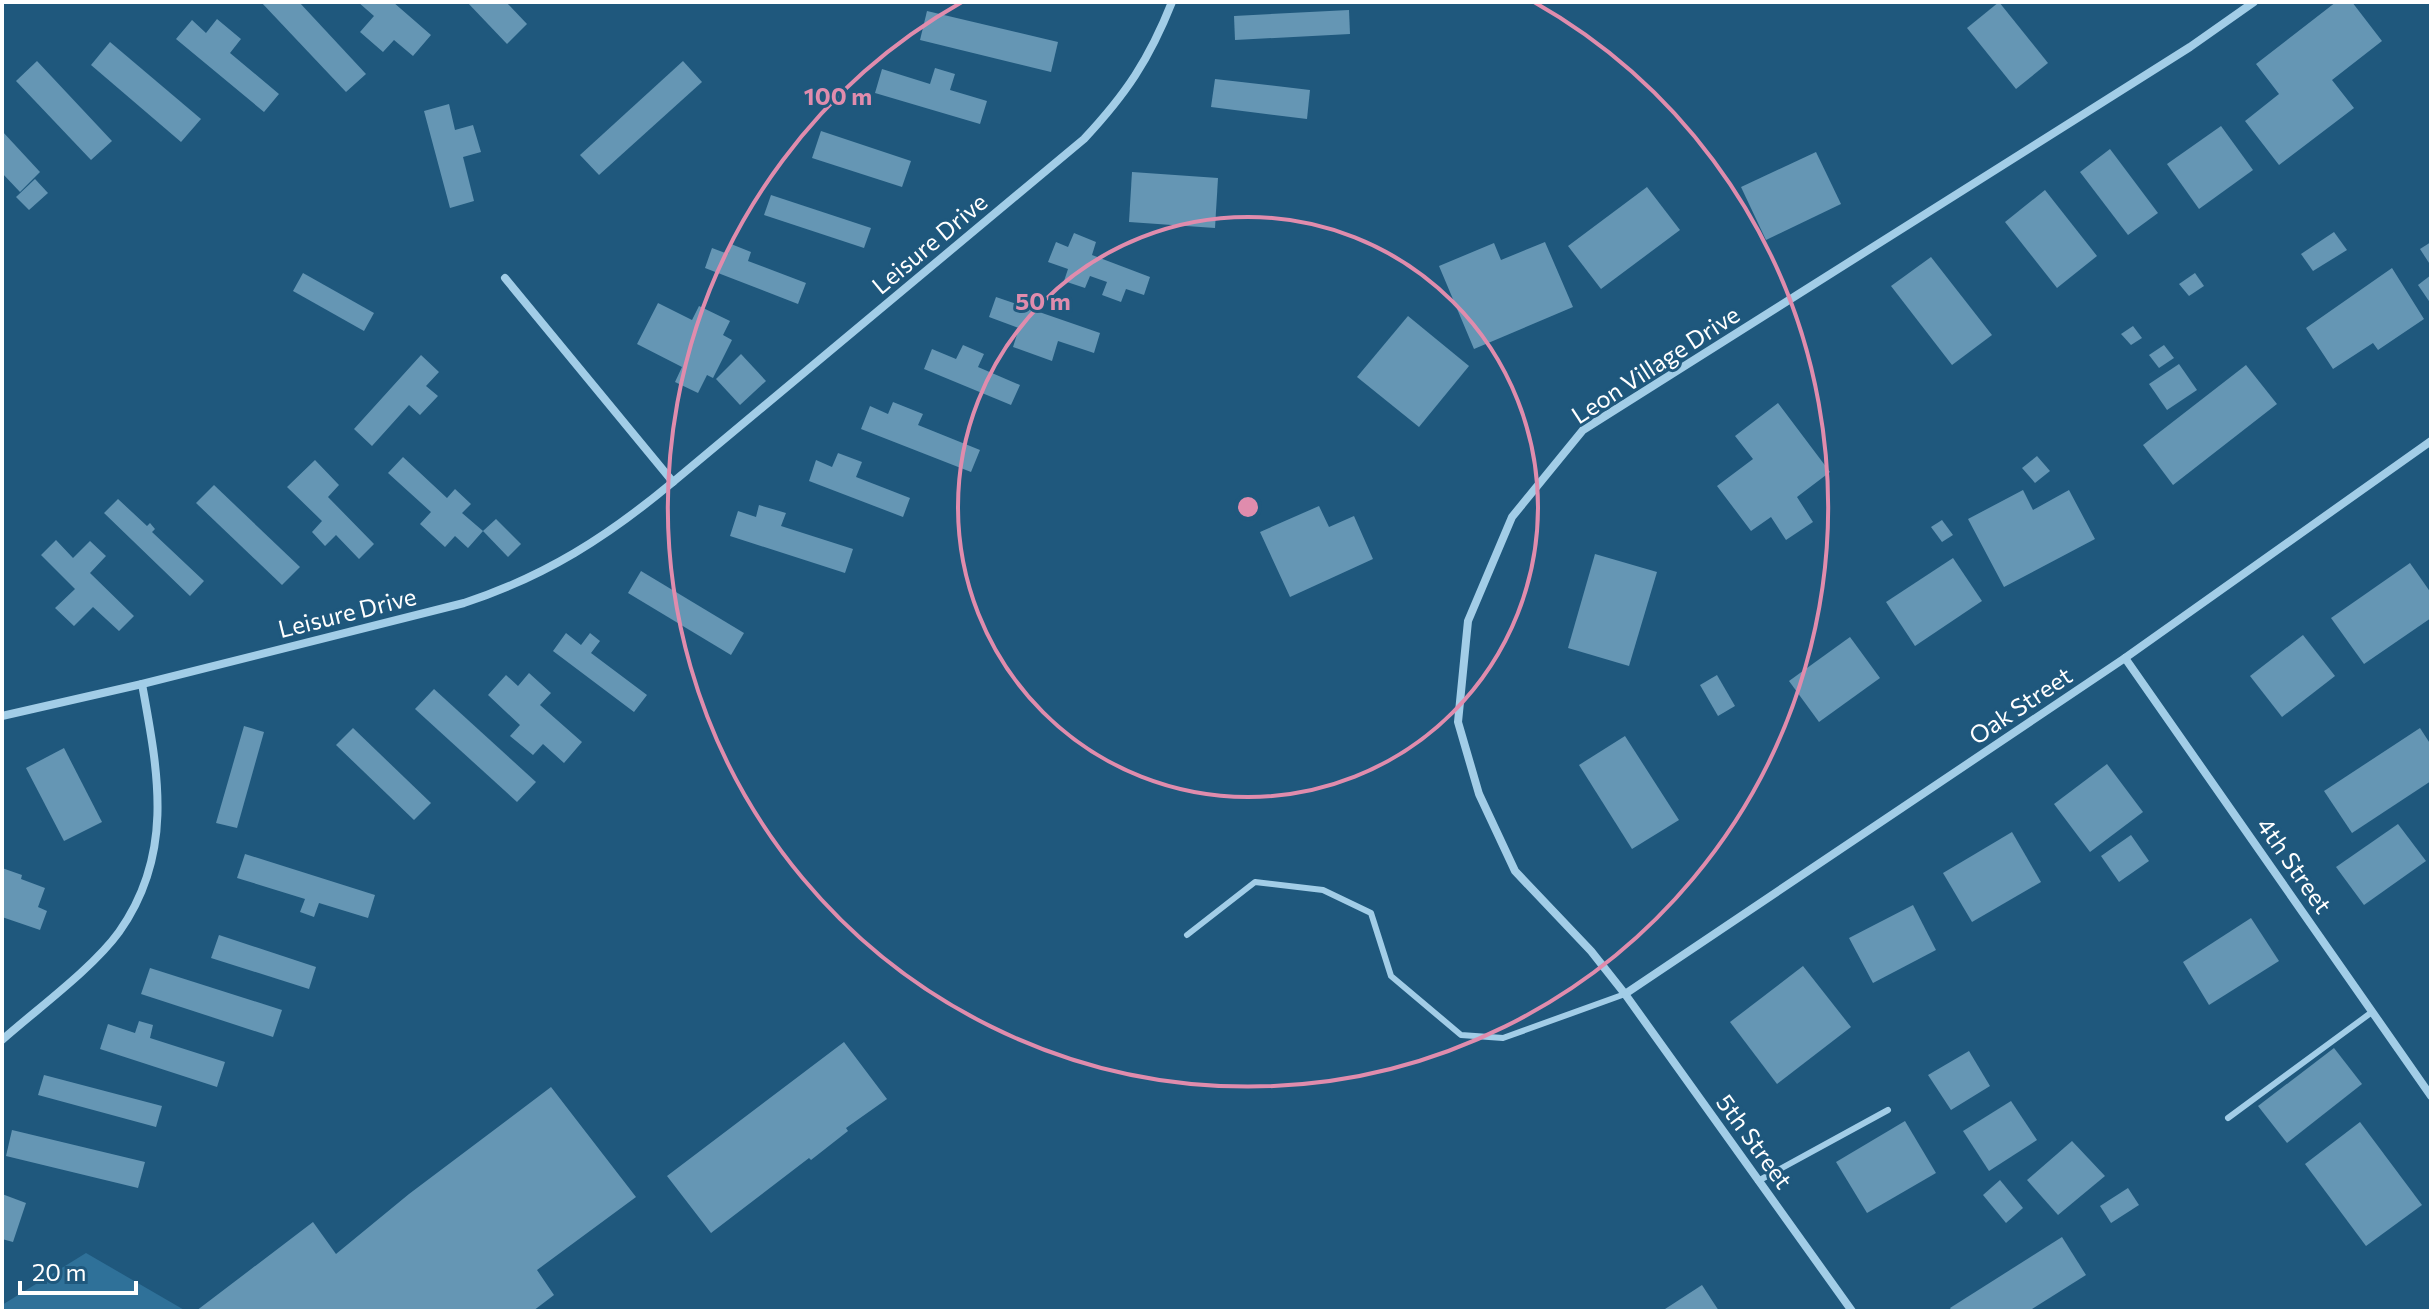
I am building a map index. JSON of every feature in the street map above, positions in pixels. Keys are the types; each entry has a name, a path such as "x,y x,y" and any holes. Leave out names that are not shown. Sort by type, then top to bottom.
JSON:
{"street":[{"name":"Leisure Drive","path":"2,716 464,603 506,589 586,548 627,520 1084,139 1133,83 1150,54 1172,2"},
{"name":"Leon Village Drive","path":"1625,994 1591,951 1515,871 1479,794 1458,722 1468,621 1512,517 1583,430 2190,47 2254,2"},
{"path":"505,278 673,482"},
{"name":"Oak Street","path":"1625,994 2125,658 2431,441"},
{"name":"4th Street","path":"2125,658 2431,1096"},
{"path":"2,1040 93,960 118,933 137,901 150,870 156,838 158,781 142,684"},
{"name":"5th Street","path":"1625,994 1852,1311"}],"lane":[{"path":"1187,935 1255,882 1323,890 1371,913 1391,976 1461,1035 1503,1038 1625,994"},
{"path":"2228,1118 2372,1012"},
{"path":"1758,1181 1888,1110"}],"shaded area":[{"path":"86,1253 186,1311 2,1311 2,1305"}],"building":[{"path":"261,2 299,2 366,74 346,92"},
{"path":"358,2 393,2 431,35 413,56 394,40 383,52 360,32 374,16"},
{"path":"467,2 506,2 527,24 507,44"},
{"path":"1999,2 2048,63 2016,89 1967,28"},
{"path":"2336,2 2352,2 2382,41 2332,80 2354,108 2279,165 2245,121 2279,94 2256,64"},
{"path":"1349,10 1350,34 1235,40 1234,16"},
{"path":"927,11 1058,42 1051,72 920,40"},
{"path":"217,19 241,39 230,53 279,94 264,112 176,39 192,20 206,33"},
{"path":"110,42 201,119 181,142 91,65"},
{"path":"37,61 112,141 91,160 16,81"},
{"path":"683,61 702,82 599,175 580,155"},
{"path":"935,68 955,74 950,90 987,101 980,124 875,93 882,69 930,84"},
{"path":"1215,79 1310,90 1307,119 1211,107"},
{"path":"449,104 455,130 473,125 481,152 463,157 474,201 450,208 424,111"},
{"path":"2221,126 2253,170 2199,209 2167,164"},
{"path":"2,131 40,172 20,192 2,173"},
{"path":"821,131 911,161 902,187 812,158"},
{"path":"2110,149 2158,213 2128,235 2080,172"},
{"path":"1816,152 1841,204 1766,240 1741,187"},
{"path":"1132,172 1218,178 1215,228 1129,222"},
{"path":"35,179 48,193 29,210 16,197"},
{"path":"1647,187 1680,230 1601,289 1568,246"},
{"path":"2045,190 2097,256 2057,288 2005,222"},
{"path":"771,195 871,228 864,248 764,215"},
{"path":"2334,232 2347,250 2313,271 2301,254"},
{"path":"1074,233 1096,242 1092,255 1150,277 1144,295 1126,289 1121,302 1102,295 1107,282 1090,276 1085,288 1064,281 1068,269 1048,262 1056,242 1068,247"},
{"path":"1545,242 1573,307 1474,349 1439,266 1494,243 1501,260"},
{"path":"2431,242 2431,266 2420,249"},
{"path":"731,244 751,252 748,261 806,283 798,304 705,268 712,248 728,254"},
{"path":"1931,257 1992,335 1952,365 1891,286"},
{"path":"2392,268 2424,319 2378,350 2373,343 2333,369 2306,328"},
{"path":"303,273 374,313 364,331 293,291"},
{"path":"2195,273 2204,286 2189,296 2179,284"},
{"path":"2431,275 2431,304 2418,285"},
{"path":"996,297 1100,333 1094,353 1058,341 1052,361 1013,347 1019,328 989,317"},
{"path":"658,303 692,320 699,306 730,321 723,335 732,340 713,378 707,375 698,393 675,382 682,367 637,344"},
{"path":"1408,316 1469,366 1419,427 1357,377"},
{"path":"2133,326 2142,338 2131,345 2121,334"},
{"path":"963,345 984,354 978,367 1020,385 1011,405 924,369 932,349 956,359"},
{"path":"2164,345 2174,358 2159,368 2149,355"},
{"path":"741,354 766,381 740,405 716,379"},
{"path":"421,355 439,372 426,386 438,396 420,415 409,405 372,446 354,429"},
{"path":"2179,364 2197,390 2167,410 2149,384"},
{"path":"2246,365 2277,404 2173,485 2143,445"},
{"path":"893,402 923,414 918,425 980,450 971,472 861,429 870,406 888,414"},
{"path":"1778,403 1830,472 1797,497 1813,522 1786,540 1771,517 1751,531 1717,486 1753,459 1735,436"},
{"path":"838,453 862,462 856,477 910,498 903,517 809,481 816,460 832,467"},
{"path":"2037,456 2050,471 2035,483 2022,468"},
{"path":"403,457 447,498 455,489 471,504 462,513 483,531 468,548 455,536 445,547 420,524 431,512 388,473"},
{"path":"315,460 339,485 328,497 374,544 359,559 336,535 325,546 312,532 322,521 287,487"},
{"path":"214,485 300,567 282,585 196,503"},
{"path":"2023,490 2033,510 2069,490 2095,539 2004,587 1968,519"},
{"path":"118,499 147,526 150,523 155,529 152,532 204,581 190,596 104,513"},
{"path":"759,505 786,513 781,526 853,549 845,573 730,536 738,511 756,517"},
{"path":"1319,506 1329,527 1354,516 1373,559 1290,597 1260,532"},
{"path":"496,519 521,544 508,557 483,531"},
{"path":"1942,520 1953,535 1942,542 1931,527"},
{"path":"56,540 73,558 90,541 106,556 90,573 134,616 119,631 93,607 74,626 55,608 75,589 41,555"},
{"path":"1595,554 1657,572 1629,666 1568,648"},
{"path":"1953,558 1982,601 1915,646 1886,602"},
{"path":"2410,563 2431,593 2431,618 2364,664 2331,618"},
{"path":"641,571 744,633 731,655 628,593"},
{"path":"566,633 581,645 590,633 600,641 591,653 647,695 634,712 553,651"},
{"path":"2303,635 2335,676 2282,717 2250,676"},
{"path":"1850,637 1880,678 1819,722 1789,681"},
{"path":"529,673 551,693 540,705 582,742 564,763 543,744 533,755 510,736 520,725 488,695 506,675 518,686"},
{"path":"1717,675 1735,706 1718,716 1700,685"},
{"path":"434,689 536,782 517,802 415,709"},
{"path":"244,726 264,732 237,828 216,823"},
{"path":"353,728 431,803 414,820 336,745"},
{"path":"2420,728 2431,745 2431,781 2352,833 2324,791"},
{"path":"1625,736 1679,820 1632,849 1579,765"},
{"path":"64,748 102,822 64,841 26,768"},
{"path":"2107,764 2143,812 2090,852 2054,804"},
{"path":"2398,824 2426,861 2364,905 2336,867"},
{"path":"2012,832 2041,882 1972,922 1943,873"},
{"path":"2131,835 2149,861 2119,882 2101,856"},
{"path":"245,854 375,895 368,918 319,903 314,917 300,912 305,899 237,878"},
{"path":"2,868 45,888 38,907 47,911 40,930 2,917"},
{"path":"1913,905 1936,950 1873,983 1849,938"},
{"path":"2251,918 2279,961 2209,1005 2183,962"},
{"path":"219,935 316,967 309,989 211,958"},
{"path":"1803,966 1851,1027 1777,1084 1730,1022"},
{"path":"150,968 282,1010 273,1037 141,994"},
{"path":"139,1021 153,1025 150,1038 225,1062 217,1087 100,1049 108,1024 135,1033"},
{"path":"844,1042 887,1099 846,1128 848,1131 811,1160 809,1158 711,1233 667,1176"},
{"path":"2334,1048 2362,1084 2287,1143 2258,1106"},
{"path":"1969,1051 1990,1086 1951,1110 1928,1075"},
{"path":"44,1075 162,1106 156,1127 38,1095"},
{"path":"551,1087 636,1197 537,1270 554,1295 533,1311 196,1311 313,1222 336,1254 409,1194"},
{"path":"2011,1101 2037,1140 1989,1171 1963,1131"},
{"path":"1905,1121 1936,1173 1867,1213 1836,1162"},
{"path":"2360,1122 2422,1205 2366,1246 2305,1164"},
{"path":"12,1130 145,1162 138,1188 6,1156"},
{"path":"2072,1141 2105,1176 2058,1215 2027,1180"},
{"path":"2000,1180 2023,1208 2006,1223 1983,1195"},
{"path":"2128,1188 2139,1205 2111,1223 2100,1206"},
{"path":"2,1194 26,1203 13,1242 2,1239"},
{"path":"2062,1237 2086,1275 2029,1311 1952,1311 1950,1308"},
{"path":"1702,1285 1719,1311 1662,1311"}]}
